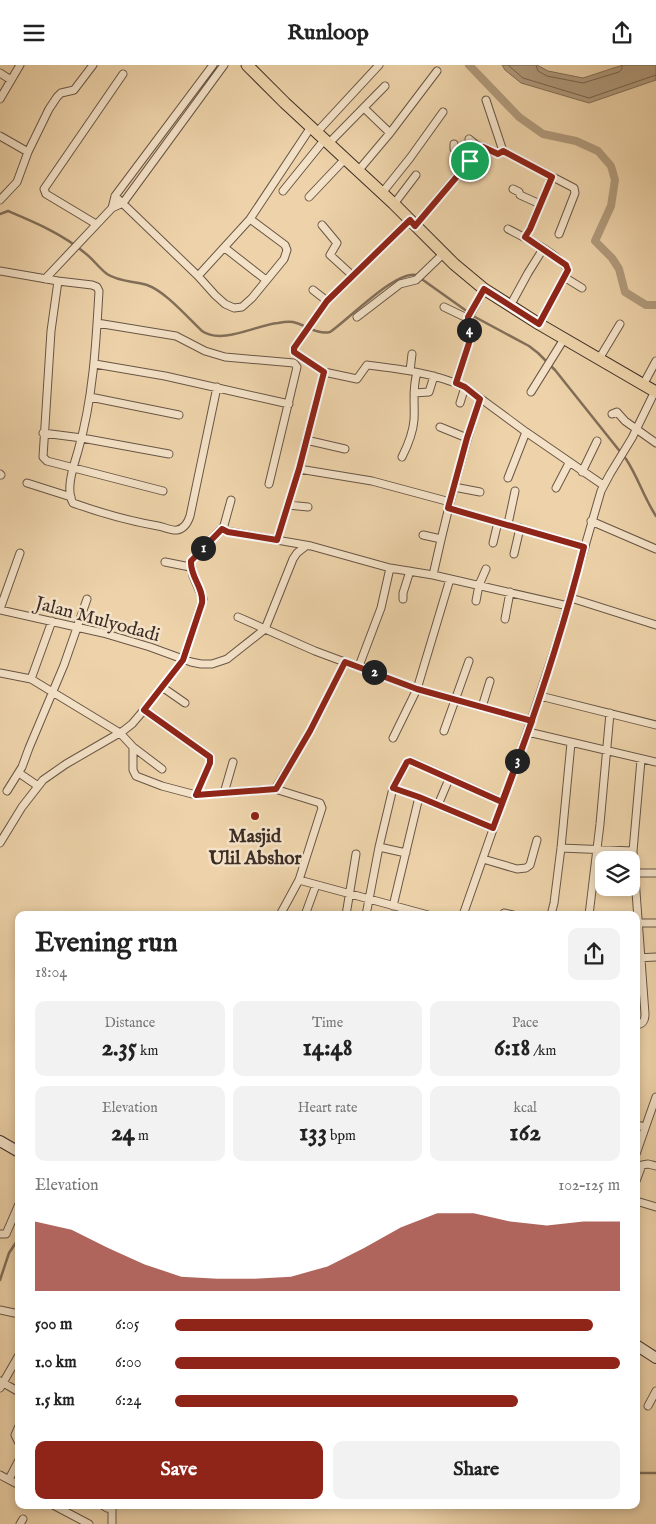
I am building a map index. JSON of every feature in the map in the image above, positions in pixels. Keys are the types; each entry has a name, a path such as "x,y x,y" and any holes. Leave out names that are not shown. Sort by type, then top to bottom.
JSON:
{"main road":[{"path":"247,65 284,103 394,204 443,254 484,289 564,339 655,391"}],"street":[{"path":"0,99 20,65"},
{"path":"0,200 17,182 28,152 49,109 59,95 74,90 93,65"},
{"path":"112,208 115,196 213,65"},
{"path":"45,279 112,208 123,203 224,65"},
{"path":"198,276 250,219 378,65"},
{"path":"358,171 390,133 437,71"},
{"path":"0,73 11,80"},
{"path":"95,226 46,194 44,189 123,74"},
{"path":"283,191 321,135 364,108 385,85"},
{"path":"486,99 503,151 573,187 575,190 559,234"},
{"path":"364,108 390,133"},
{"path":"382,193 443,112"},
{"path":"171,122 178,128"},
{"path":"0,136 28,152"},
{"path":"469,139 480,148 484,147 498,154 503,151"},
{"path":"454,144 454,149 470,161"},
{"path":"480,148 412,223 327,301 304,331 294,351 324,373 357,379 366,365 414,372 456,383 465,387 569,463 603,485"},
{"path":"309,197 345,159"},
{"path":"394,204 416,175"},
{"path":"525,237 552,177"},
{"path":"512,189 519,192 520,195 540,204"},
{"path":"115,196 225,304 238,308 242,307 252,298 284,259 287,250 285,245 250,219"},
{"path":"322,225 338,243 330,255 353,276"},
{"path":"508,229 525,237 567,268 539,324"},
{"path":"225,248 266,280"},
{"path":"510,306 543,249"},
{"path":"357,317 400,284 416,280 443,254"},
{"path":"0,271 92,285 97,287 99,291 90,397 82,438 72,467 71,497 74,503 98,512 175,530 183,527 188,522 190,516 217,387"},
{"path":"564,277 582,288"},
{"path":"58,281 51,331 43,457 44,459 72,467 163,491"},
{"path":"456,383 469,343 469,316 484,289"},
{"path":"313,290 327,301"},
{"path":"444,307 469,316"},
{"path":"97,323 176,336 205,351 225,357 292,362 297,367 269,484"},
{"path":"599,359 620,324"},
{"path":"531,392 564,339"},
{"path":"402,457 412,433 414,421 412,355"},
{"path":"643,385 656,361"},
{"path":"94,365 164,376 289,404"},
{"path":"277,540 299,469 324,373"},
{"path":"414,393 429,392 434,376"},
{"path":"460,403 465,387"},
{"path":"464,911 532,721 571,598 591,521 603,485 626,448 655,391"},
{"path":"90,397 179,415"},
{"path":"433,575 449,505 467,438 480,399"},
{"path":"612,414 617,411 625,421 656,443"},
{"path":"440,427 467,438"},
{"path":"508,478 526,432"},
{"path":"44,433 168,453"},
{"path":"306,440 345,449"},
{"path":"582,471 597,441"},
{"path":"556,488 569,463"},
{"path":"299,469 372,481 498,522 584,547"},
{"path":"27,483 71,497"},
{"path":"454,487 480,492"},
{"path":"508,524 515,491"},
{"path":"223,529 231,500"},
{"path":"288,505 308,507"},
{"path":"591,521 656,549"},
{"path":"494,543 498,522"},
{"path":"514,554 520,528"},
{"path":"223,529 228,532 335,552 390,568 433,575 510,592 535,601 568,606"},
{"path":"0,843 22,807 38,786 54,771 120,733 132,724 183,660 203,599 190,567 191,561 218,531 223,529"},
{"path":"423,535 441,539"},
{"path":"265,629 293,559 306,546"},
{"path":"0,610 20,553"},
{"path":"165,562 190,567"},
{"path":"358,666 381,608 390,568"},
{"path":"476,601 478,585 486,569"},
{"path":"402,599 402,593 410,571"},
{"path":"392,738 417,689 450,579"},
{"path":"505,619 510,592"},
{"path":"571,598 656,625"},
{"path":"7,791 19,773 78,627 87,599"},
{"name":"Jalan Mulyodadi","path":"0,610 78,627 150,647 201,665 223,661 265,629"},
{"path":"238,617 345,662 417,689 532,721"},
{"path":"30,679 52,621"},
{"path":"444,731 469,661"},
{"path":"276,789 310,731 345,662"},
{"path":"0,673 30,679 120,733 133,747 162,769"},
{"path":"482,707 490,681"},
{"path":"162,687 185,703"},
{"path":"540,696 656,725"},
{"path":"144,710 210,757 210,763 196,795"},
{"path":"590,911 610,713"},
{"path":"528,732 656,763"},
{"path":"552,911 561,848 571,743"},
{"path":"133,747 133,770 136,777 162,786 196,795 276,789 315,801 322,806 299,880 282,911"},
{"path":"561,848 633,851 642,760"},
{"path":"366,911 393,788 409,761 502,802"},
{"path":"224,793 233,762"},
{"path":"19,773 38,786"},
{"path":"438,805 449,779"},
{"path":"393,788 493,828"},
{"path":"393,906 419,797"},
{"path":"483,859 517,869 526,868 530,865 537,840"},
{"path":"379,847 406,853"},
{"path":"347,911 356,854"},
{"path":"640,873 656,873"},
{"path":"299,880 412,911"},
{"path":"306,911 316,885"},
{"path":"634,896 636,911"},
{"path":"640,923 656,923"},
{"path":"640,957 656,957"},
{"path":"640,991 644,1021 640,1024"},
{"path":"640,1142 656,1097"},
{"path":"640,1126 645,1127"},
{"path":"0,1141 15,1150"},
{"path":"640,1170 642,1165 656,1166"},
{"path":"640,1202 656,1207"},
{"path":"0,1234 6,1234 15,1213"},
{"path":"1,1312 15,1314"},
{"path":"640,1348 656,1358"},
{"path":"15,1361 1,1384 15,1390"},
{"path":"648,1406 656,1391"},
{"path":"9,1479 15,1468"},
{"path":"0,1475 15,1483"},
{"path":"60,1509 89,1524"},
{"path":"112,1509 112,1524"}],"water":[{"path":"502,65 537,65 548,71 583,78 623,65 656,65 656,80 589,103 521,83 505,70"}],"waterway":[{"path":"469,65 519,117 543,134 576,141 598,151 611,166 615,180 611,206 595,241 612,258 619,269 625,292 646,305 656,305"},
{"path":"0,214 8,211 58,234 88,255 104,272 112,277 154,288 169,299 202,331 210,335 229,335 269,324 287,322 298,323 325,333 330,332 372,297 397,280 416,275 475,317 529,346 555,370 626,459 656,516"},
{"path":"0,1280 9,1253 15,1244"},
{"path":"640,1473 656,1473"}],"place":[{"name":"Masjid Ulil Abshor","path":"255,816"}],"route":[{"path":"470,161 415,226 410,220 327,301 294,348 294,352 324,372 299,469 277,540 244,533 228,532 222,529 191,561 190,567 202,595 202,603 183,660 144,710 210,757 210,763 196,795 276,789 310,731 345,662 436,695 532,721 502,802 410,761 407,762 393,788 493,828 532,721 576,580 584,547 448,508 480,399 465,387 456,383 469,343 468,317 471,311 484,289 539,324 568,270 566,265 525,237 552,177 503,151 498,154 483,147 480,148 470,161"}]}
